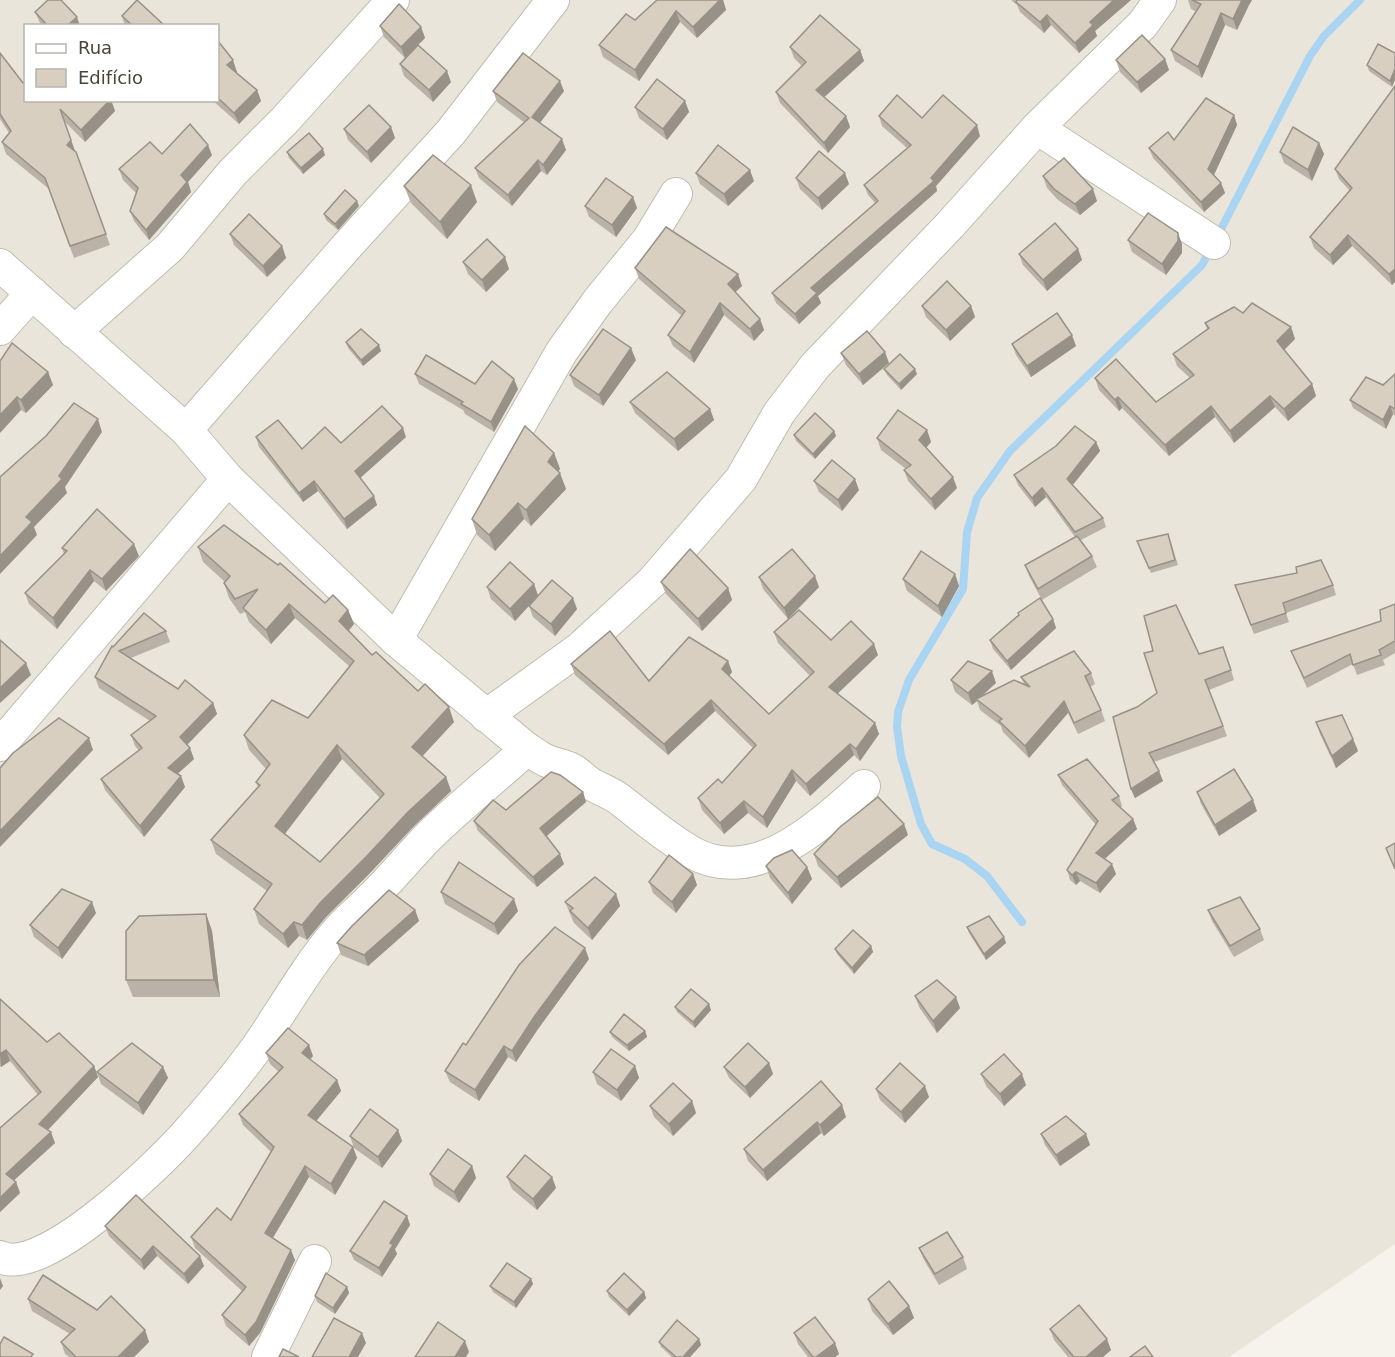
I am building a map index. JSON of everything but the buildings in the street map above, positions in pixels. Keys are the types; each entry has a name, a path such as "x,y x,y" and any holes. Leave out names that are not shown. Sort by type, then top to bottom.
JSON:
{"street":[{"path":"74,332 170,247 233,172 285,120 393,0"},
{"path":"186,430 339,255 451,132 553,0"},
{"path":"486,716 579,650 652,582 741,479 779,413 816,366 950,225 1037,128 1143,24 1160,0"},
{"path":"1037,128 1214,243"},
{"path":"396,640 562,351 648,240 676,194"},
{"path":"0,265 186,430 228,479 396,640 527,749 546,760 573,770 590,783 617,798 653,828 694,854 713,861 732,864 756,861 822,823 864,786"},
{"path":"0,329 32,293"},
{"path":"0,746 228,479"},
{"path":"0,1257 6,1260 26,1258 41,1253 65,1239 107,1210 186,1135 255,1051 308,969 335,933 427,838 527,749"},
{"path":"268,1357 315,1260"}],"shaded area":[{"path":"0,0 1395,0 1395,1244 1229,1357 0,1357"}],"waterway":[{"path":"1217,237 1310,56 1324,36 1360,0"},
{"path":"1022,922 987,876 965,859 932,844 921,824 901,756 897,727 898,712 909,680 963,589 967,532 977,498 1010,451 1202,265 1211,248"}]}
